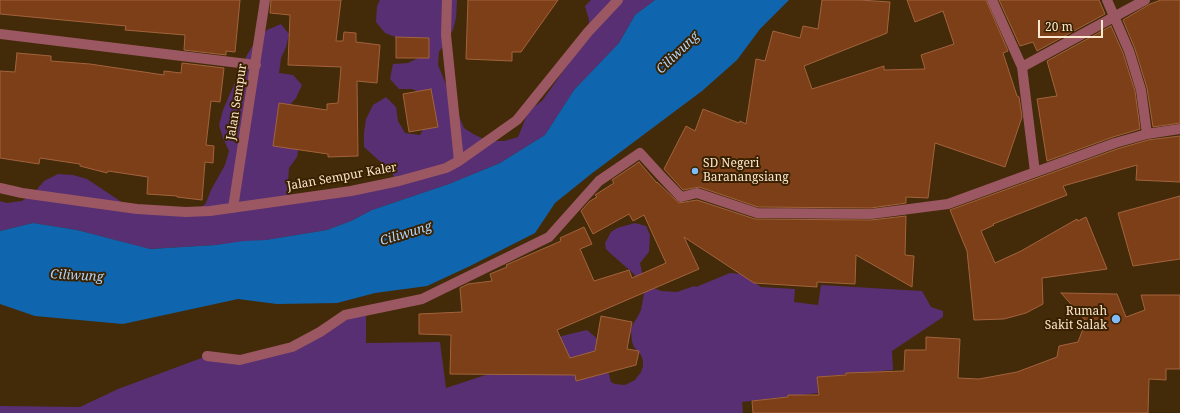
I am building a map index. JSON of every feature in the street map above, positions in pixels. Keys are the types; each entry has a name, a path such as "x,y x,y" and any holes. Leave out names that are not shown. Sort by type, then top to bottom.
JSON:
{"street":[{"name":"Jalan Sempur","path":"233,208 265,0"},
{"path":"447,0 446,34 459,160"},
{"name":"Jalan Sempur Kaler","path":"0,188 22,194 137,209 186,212 233,208 352,191 446,168 517,120 588,32 618,0"},
{"path":"992,0 1022,67 1035,172"},
{"path":"1107,0 1129,51 1141,90 1147,134"},
{"path":"1022,67 1145,0"},
{"path":"0,34 256,65"},
{"path":"207,356 240,360 292,348 320,332 345,315 422,299 549,238 599,181 640,153 681,197 697,193 757,213 871,214 948,204 1114,143 1147,134 1180,129"}],"shaded area":[{"path":"380,0 457,0 456,18 453,30 439,52 438,65 464,128 488,141 504,141 518,137 529,110 542,101 588,36 589,20 585,6 591,0 655,0 635,15 619,43 574,90 545,135 500,163 449,184 372,210 351,221 327,230 267,240 149,249 77,230 33,223 0,231 0,201 7,203 22,201 34,193 44,181 58,174 73,175 87,179 123,203 196,213 206,203 211,190 225,165 229,151 219,125 223,110 247,55 255,42 267,30 281,24 289,34 286,47 281,58 279,73 293,75 302,85 296,98 287,108 299,144 297,157 289,168 288,182 291,195 384,187 394,176 364,147 366,119 373,105 386,97 396,107 398,121 405,133 420,135 427,122 424,94 412,89 399,89 390,79 393,64 408,63 422,56 398,38 385,33 376,22 377,6"},
{"path":"635,223 646,226 650,235 649,252 640,263 643,278 654,288 661,291 677,292 694,286 696,287 730,273 741,274 761,287 795,289 794,302 818,305 821,285 922,291 931,307 943,311 943,317 892,351 893,370 817,377 818,393 742,402 743,413 0,413 0,406 80,407 118,389 207,356 239,360 292,347 366,311 366,343 440,342 446,388 525,362 562,336 587,330 600,341 611,382 625,385 635,380 641,372 643,366 641,355 634,347 632,342 631,331 632,326 641,310 644,294 634,274 606,249 605,243 611,232 617,228"}],"water":[{"name":"Ciliwung","path":"655,0 789,0 760,29 737,60 702,91 591,174 555,203 535,233 427,286 375,293 337,303 277,304 238,299 123,324 35,316 0,304 0,231 33,223 77,230 150,249 266,240 327,230 351,221 372,210 449,184 500,163 545,135 574,90 619,43 635,15"}],"building":[{"path":"0,0 240,0 235,52 226,51 226,55 184,50 185,35 125,30 126,26 0,14"},
{"path":"271,0 341,0 336,41 343,41 344,32 356,33 356,42 380,45 377,83 357,81 358,156 328,157 328,154 273,146 279,103 327,110 327,104 338,103 341,67 288,65 290,15 270,13"},
{"path":"468,0 558,0 521,52 512,52 512,61 466,59"},
{"path":"822,0 890,2 887,33 804,66 812,89 884,66 884,70 925,69 921,55 954,44 943,11 915,22 907,0 986,0 1008,51 1003,53 1017,96 1019,97 1022,117 1005,167 935,143 928,198 906,197 906,203 871,208 758,207 699,187 683,190 664,169 686,126 695,131 703,109 739,123 740,121 746,124 756,59 765,61 773,31 800,38 803,26 818,29"},
{"path":"999,0 1099,0 1105,14 1037,51 1033,42 1020,46"},
{"path":"1161,0 1180,0 1180,123 1153,127 1147,88 1135,49 1123,20 1150,4"},
{"path":"1111,26 1123,53 1135,91 1140,129 1113,137 1047,161 1037,99 1057,96 1047,61"},
{"path":"396,37 429,38 429,58 396,58"},
{"path":"17,53 51,56 51,61 90,64 164,75 164,71 181,73 182,63 224,68 220,102 211,101 206,145 214,146 213,163 205,162 202,200 177,196 147,194 148,177 108,171 107,173 80,166 80,164 40,158 39,164 0,158 0,71 15,72"},
{"path":"431,89 438,127 409,132 403,94"},
{"path":"1180,136 1180,182 1136,180 1137,165 1063,186 1067,195 993,224 994,225 981,231 995,263 1021,251 1077,219 1078,221 1086,217 1107,269 1042,278 1043,304 1026,313 1004,319 974,320 967,251 950,210 1117,149 1148,140"},
{"path":"639,162 657,183 679,203 697,200 755,219 871,220 906,216 905,255 914,256 912,287 856,255 855,284 817,282 817,287 754,283 684,237 699,269 557,330 570,358 595,351 601,316 632,322 627,349 639,351 636,365 576,381 575,375 450,374 451,335 419,334 419,314 462,312 460,288 468,284 492,281 490,274 507,267 506,265 561,241 560,238 584,227 592,244 580,249 594,281 629,270 632,278 666,263 644,215 633,221 629,214 593,234 581,211 590,201 597,197 595,195 614,183 612,180"},
{"path":"1180,196 1180,259 1133,266 1118,213"},
{"name":"Rumah Sakit Salak","path":"1061,293 1117,294 1126,317 1145,310 1141,295 1180,295 1180,369 1166,369 1166,380 1149,379 1148,413 753,413 752,401 788,397 788,395 819,395 817,377 846,375 846,373 904,371 905,350 926,350 926,337 960,339 958,378 979,379 1017,372 1057,357 1059,346 1078,342 1086,321"}],"place":[{"name":"SD Negeri Baranangsiang","path":"695,171"},
{"name":"Rumah Sakit Salak","path":"1116,319"}]}
